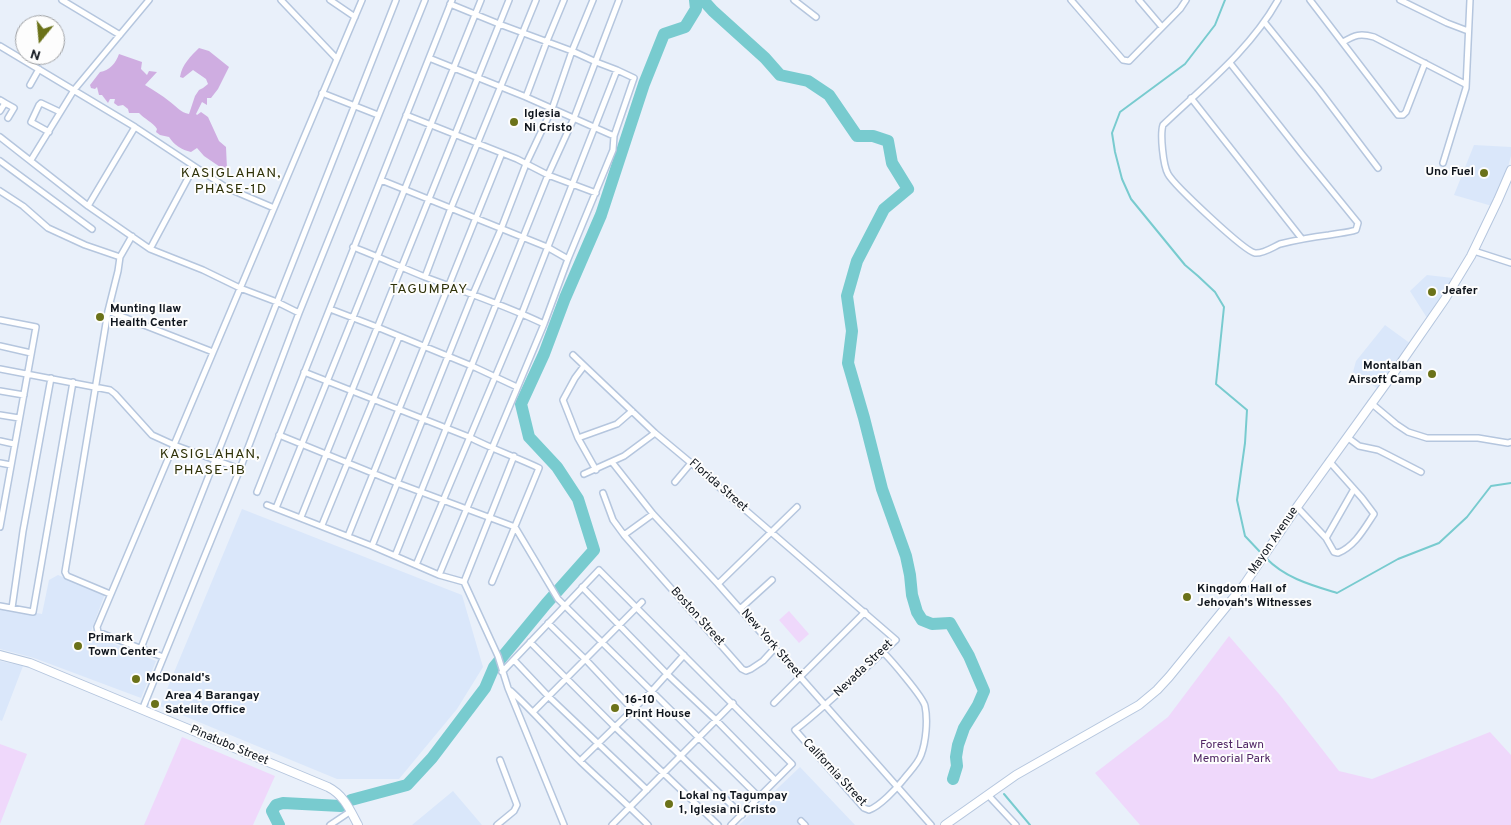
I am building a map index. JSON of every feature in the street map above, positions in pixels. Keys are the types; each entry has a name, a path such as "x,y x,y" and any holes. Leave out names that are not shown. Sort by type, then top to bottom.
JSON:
{"main road":[{"name":"Mayon Avenue","path":"945,825 1016,775 1134,707 1157,690 1177,668 1244,585 1297,506 1446,299 1474,251 1511,170"},
{"name":"Pinatubo Street","path":"0,655 30,662 328,787 340,795 358,825"}],"street":[{"path":"62,0 120,35"},
{"path":"31,160 74,90 149,0"},
{"path":"281,0 337,58"},
{"path":"330,0 354,17"},
{"path":"162,657 97,630 110,594 362,0"},
{"path":"141,648 396,0"},
{"path":"142,710 240,469 299,313 425,0"},
{"path":"276,508 481,0"},
{"path":"301,517 509,0"},
{"path":"425,277 451,208 536,0"},
{"path":"526,97 564,0"},
{"path":"372,546 526,164 552,109 572,51 593,0"},
{"path":"395,556 548,175 574,118 619,0"},
{"path":"794,0 816,17"},
{"path":"1071,0 1123,60 1126,61 1130,60 1180,9 1186,0"},
{"path":"1139,0 1162,27"},
{"path":"1230,63 1358,223 1357,228 1353,231 1302,239 1254,253 1246,249 1227,232 1173,182 1166,172 1162,127 1230,63 1265,23 1278,0"},
{"path":"1310,0 1399,115 1405,113 1425,63"},
{"path":"1400,0 1468,31"},
{"path":"1443,163 1466,88 1470,0"},
{"path":"257,492 451,2 499,24 547,41 617,70 634,78 614,136 613,150 568,259 544,324 439,575"},
{"path":"1265,23 1378,168"},
{"path":"1343,42 1351,37 1366,34 1465,84"},
{"path":"1,47 135,127 227,188 274,208"},
{"path":"429,58 501,86 614,136"},
{"path":"30,85 39,69"},
{"path":"416,565 522,313 617,70"},
{"path":"322,93 378,115"},
{"path":"1191,98 1302,239"},
{"path":"0,111 2,101 14,108 8,118"},
{"path":"49,132 31,122 39,105 41,103 60,112"},
{"path":"406,115 502,153 548,175 596,193"},
{"path":"88,206 135,127"},
{"path":"0,137 88,206 150,249 203,270 299,313"},
{"path":"348,536 502,153"},
{"path":"0,161 92,229"},
{"path":"150,249 194,167"},
{"path":"381,180 547,248 568,259"},
{"path":"0,192 23,206 48,228 85,245 120,257"},
{"path":"110,594 67,576 65,572 108,311 120,257 132,236"},
{"path":"353,247 379,256 425,277 522,313 544,324"},
{"path":"1474,251 1511,263"},
{"path":"330,309 472,366 517,387"},
{"path":"108,311 157,332 213,352"},
{"path":"0,320 36,328 1,512 0,527"},
{"path":"322,526 399,337"},
{"path":"0,346 31,353"},
{"name":"Florida Street","path":"573,355 655,433 865,612"},
{"path":"584,366 563,400 578,438 596,470"},
{"path":"0,368 95,386 113,392 152,435 240,469"},
{"path":"304,372 469,437 492,449 514,456 539,468 492,582"},
{"path":"12,608 23,531 50,378"},
{"path":"0,606 33,612 73,382"},
{"path":"0,392 24,396"},
{"path":"1371,403 1408,432 1427,438 1478,438 1511,442"},
{"path":"578,438 617,424 632,411"},
{"path":"0,415 19,418"},
{"path":"584,474 596,470 634,450 655,433"},
{"path":"279,435 397,483 515,527 558,599 759,797"},
{"path":"1347,437 1359,446 1378,450 1421,472"},
{"path":"0,441 14,444"},
{"path":"514,456 464,582 498,656 508,688 564,825"},
{"path":"1297,506 1326,538 1334,552 1338,553 1344,550 1358,537 1374,514 1329,461"},
{"name":"New York Street","path":"612,462 653,514 718,584 931,825"},
{"path":"0,463 11,466"},
{"path":"675,482 691,463"},
{"path":"0,486 7,487"},
{"path":"1326,538 1354,490"},
{"name":"Boston Street","path":"604,493 613,520 624,535 742,669 746,671 754,667 774,649"},
{"path":"267,505 348,536 439,575 464,582"},
{"path":"718,584 797,507"},
{"path":"624,535 653,514"},
{"path":"502,672 599,570 792,764 731,825"},
{"path":"740,609 772,580"},
{"path":"582,587 667,674 776,780"},
{"path":"534,712 642,602"},
{"path":"774,703 865,612"},
{"name":"Nevada Street","path":"796,730 826,706 896,640 865,612"},
{"path":"548,623 633,710 742,814"},
{"path":"530,642 615,728 718,825"},
{"path":"883,652 898,668 925,704 927,724 921,757 897,787"},
{"path":"580,761 651,692 684,655"},
{"path":"514,660 549,697 647,790"},
{"path":"508,688 534,712 580,761 648,825"},
{"path":"612,825 733,703"},
{"name":"California Street","path":"796,730 866,809 872,809 897,787"},
{"path":"497,825 514,810 517,804 500,760"},
{"path":"988,795 1016,825"},
{"path":"330,825 351,811"}],"shaded area":[{"path":"199,48 209,51 229,67 218,89 211,98 207,98 207,105 202,102 196,114 201,112 208,117 219,141 226,147 226,171 204,156 197,148 191,152 188,151 176,145 169,137 160,135 156,132 157,129 151,122 139,113 129,113 128,109 123,105 118,106 114,103 115,99 110,99 108,103 102,95 99,95 97,87 95,89 91,88 90,85 100,72 112,66 119,54 142,62 141,69 147,75 149,71 157,72 145,85 181,111 189,114 195,96 199,90 208,84 206,79 193,70 183,78 180,77 185,64"},
{"path":"1474,145 1511,147 1508,167 1492,206 1454,195"},
{"path":"1427,275 1453,278 1427,318 1410,291"},
{"path":"1385,325 1411,344 1378,389 1353,372 1356,361"},
{"path":"242,509 462,595 483,667 457,709 399,779 337,779 160,706"},
{"name":"Primark Town Center","path":"58,575 105,594 90,634 156,661 141,698 34,658 0,649 0,607 42,614 49,580"},
{"path":"0,661 23,666 2,721 0,720"},
{"path":"800,767 855,825 739,825 761,804"},
{"path":"453,791 482,825 412,825"}],"green space":[{"path":"789,611 809,634 799,643 779,620"},
{"name":"Forest Lawn Memorial Park","path":"1229,636 1280,695 1339,771 1372,779 1490,732 1511,755 1511,825 1140,825 1095,773 1168,717"},
{"path":"182,737 275,776 253,825 144,825"},
{"path":"0,744 27,754 0,824"}],"waterway":[{"path":"351,800 407,785 432,758 485,688 494,667 594,550 578,499 557,467 529,437 521,404 544,354 565,298 601,215 644,84 664,34 685,27 696,9 695,0"},
{"path":"703,0 765,58 780,75 808,81 829,95 857,136 873,136 888,141 892,163 908,189 884,209 857,261 847,296 852,331 848,363 882,489 906,556 912,595 917,612 922,620 932,624 950,623 969,656 984,691 964,728 958,745 957,766 953,779"},
{"path":"1225,0 1215,25 1185,64 1120,112 1112,133 1122,179 1131,199 1185,265 1215,292 1224,307 1216,384 1247,410 1245,443 1237,500 1245,536 1262,554"},
{"path":"1266,558 1290,576 1337,593 1398,559 1439,543 1467,517 1491,486 1511,483"},
{"path":"1004,794 1030,825"},
{"path":"279,825 272,811 276,805 283,803 341,806"}],"place":[{"name":"Iglesia Ni Cristo","path":"514,122"},
{"name":"Uno Fuel","path":"1484,173"},
{"name":"Jeafer","path":"1432,292"},
{"name":"Munting Ilaw Health Center","path":"100,317"},
{"name":"Montalban Airsoft Camp","path":"1432,374"},
{"name":"Kingdom Hall of Jehovah's Witnesses","path":"1187,597"},
{"name":"Primark Town Center","path":"78,646"},
{"name":"McDonald's","path":"136,679"},
{"name":"Area 4 Barangay Satelite Office","path":"155,704"},
{"name":"16-10 Print House","path":"615,708"},
{"name":"Lokal ng Tagumpay 1, Iglesia ni Cristo","path":"669,804"}],"district":[{"name":"KASIGLAHAN, PHASE-1D","path":"231,182"},
{"name":"TAGUMPAY","path":"429,290"},
{"name":"KASIGLAHAN, PHASE-1B","path":"210,464"}]}
